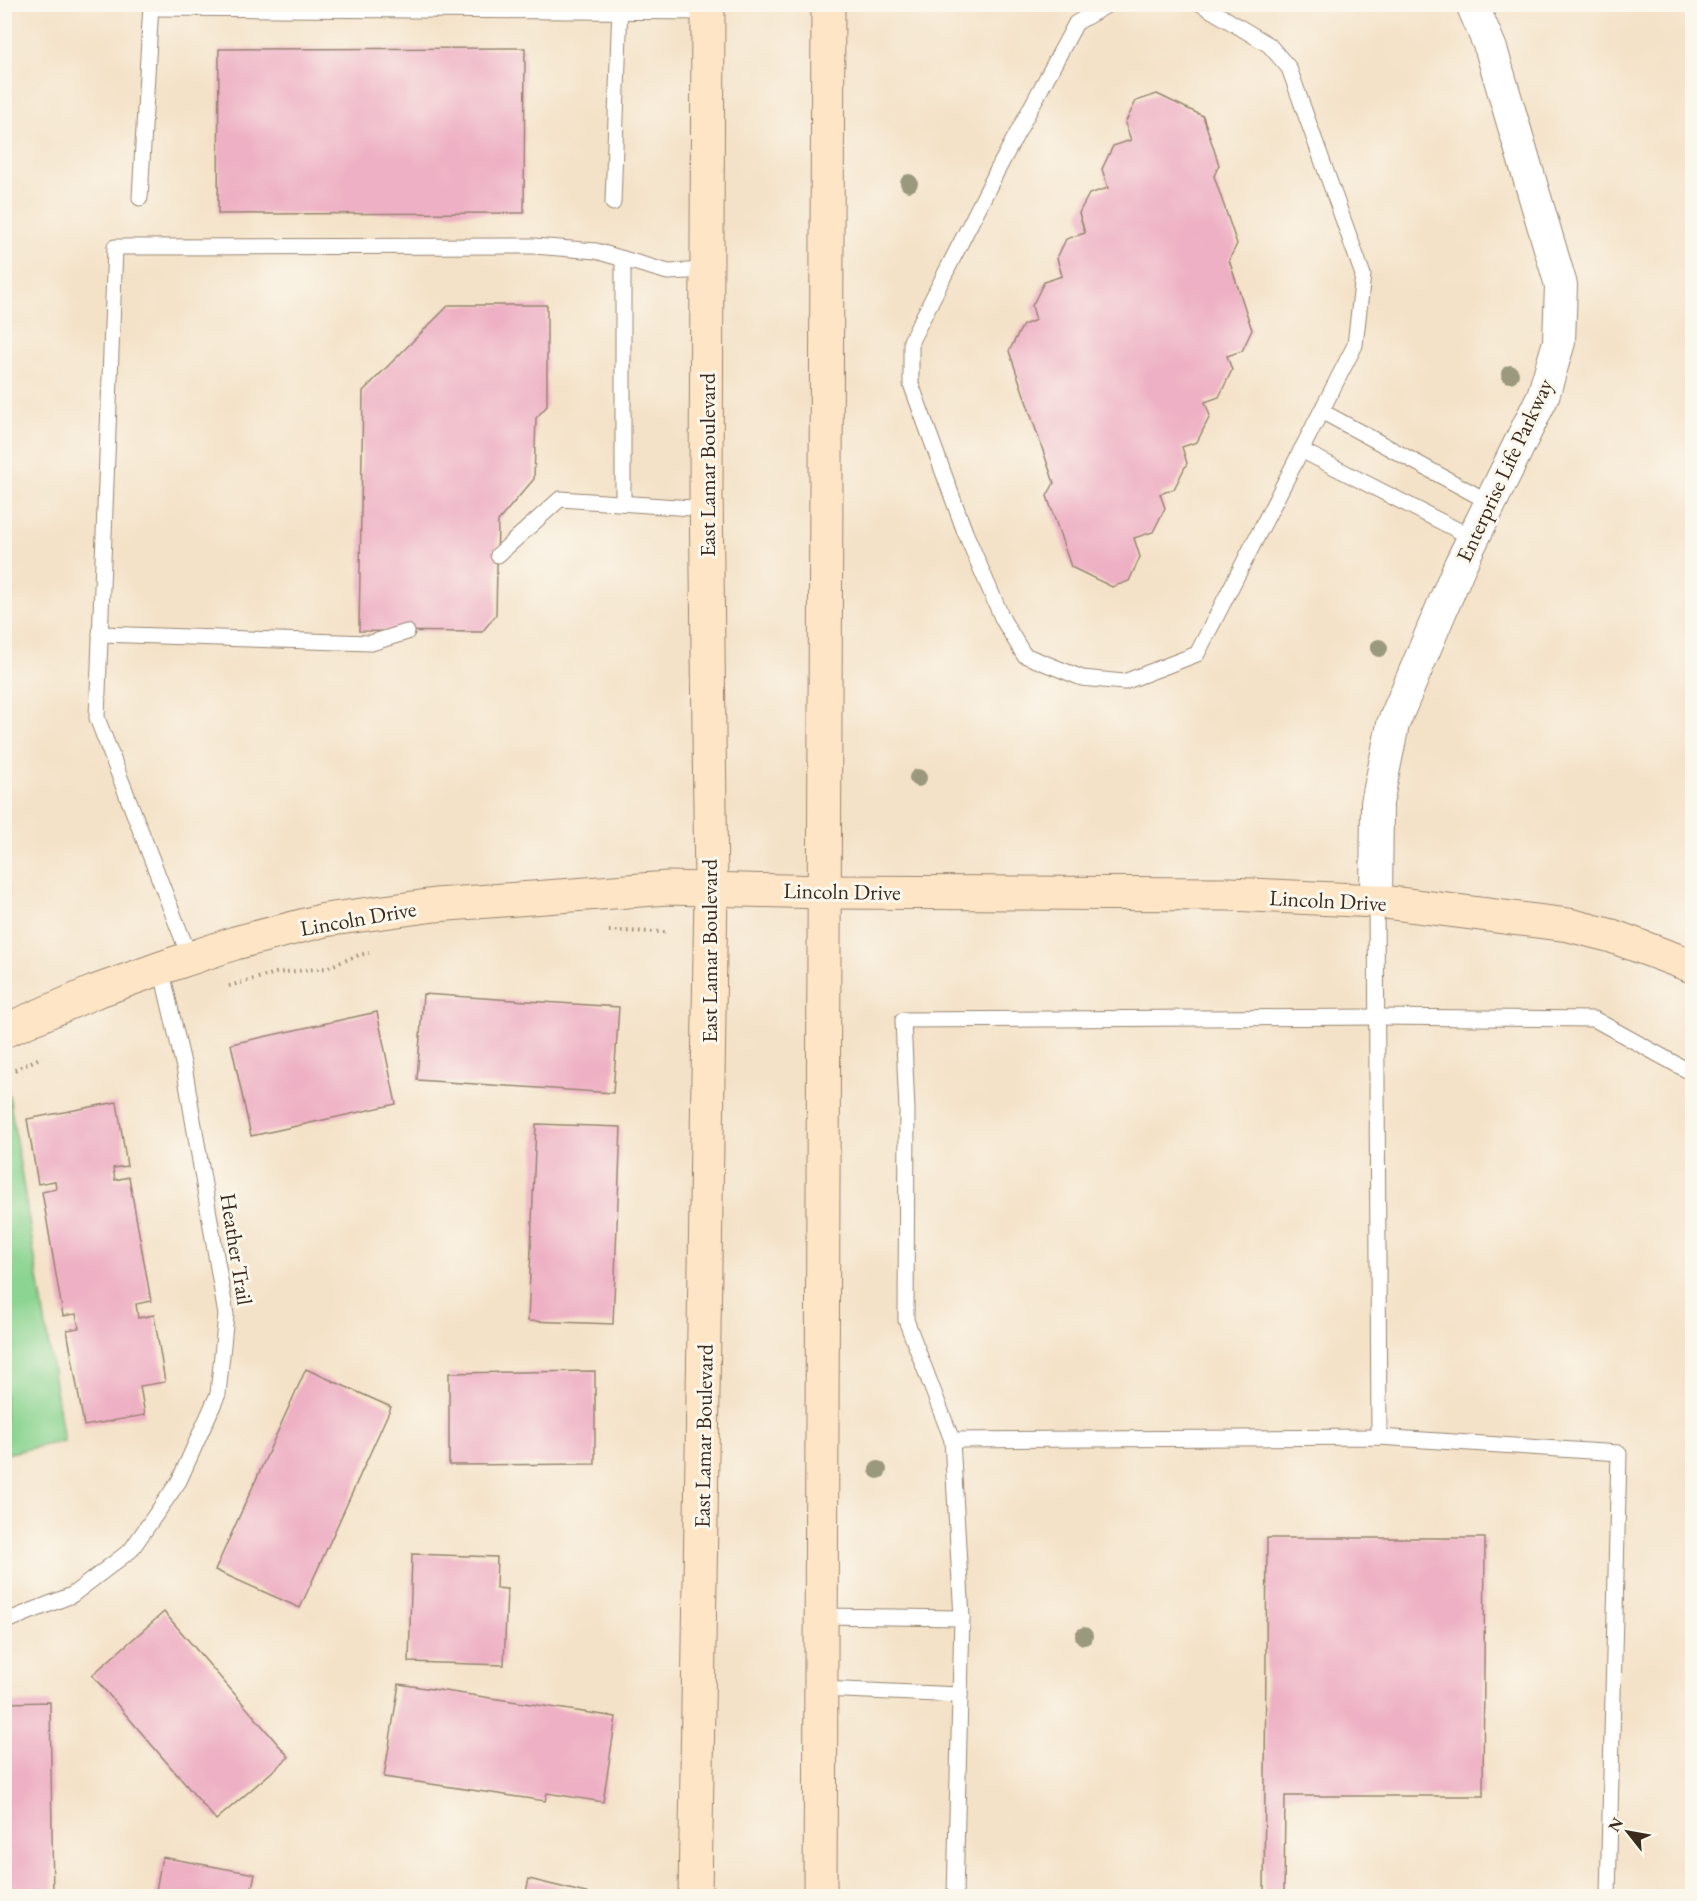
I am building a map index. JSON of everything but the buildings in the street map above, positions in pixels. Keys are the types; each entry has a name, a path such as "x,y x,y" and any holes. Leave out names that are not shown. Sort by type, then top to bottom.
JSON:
{"main road":[{"path":"820,1896 828,4"},
{"name":"East Lamar Boulevard","path":"695,1896 711,889 706,508 708,8"},
{"name":"Lincoln Drive","path":"4,1031 94,992 175,963 235,943 325,920 435,905 668,888 1230,894 1376,901 1569,925 1612,936 1692,966"}],"street":[{"name":"Enterprise Life Parkway","path":"1376,901 1377,803 1393,724 1460,565 1544,396 1559,342 1561,285 1491,49 1472,4"}],"lane":[{"path":"1109,4 1076,23 940,282 911,342 911,384 965,532 1003,620 1024,655 1082,678 1124,682 1197,654 1354,345 1363,275 1289,68 1269,45 1223,10 1201,4"},
{"path":"140,198 151,6 708,8"},
{"path":"613,202 620,8"},
{"name":"Heather Trail","path":"4,1622 72,1595 131,1550 179,1481 218,1394 226,1315 185,1072 175,963 97,718 116,247 534,246 596,251 623,259"},
{"path":"623,503 623,259 668,272 707,270"},
{"path":"1321,411 1491,503"},
{"path":"1301,450 1473,538"},
{"path":"498,555 560,500 706,508"},
{"path":"100,634 370,643 407,632"},
{"path":"1376,901 1379,1437"},
{"path":"955,1896 962,1618 952,1440 906,1320 907,1110 903,1020 1594,1018 1692,1073"},
{"path":"952,1440 1379,1437 1619,1452 1608,1896"},
{"path":"821,1616 962,1618"},
{"path":"821,1689 960,1695"}],"path":[{"path":"603,931 666,933"},
{"path":"224,987 276,973 326,968 370,953"}],"green space":[{"path":"9,1096 64,1441 5,1454 4,1098"}]}
